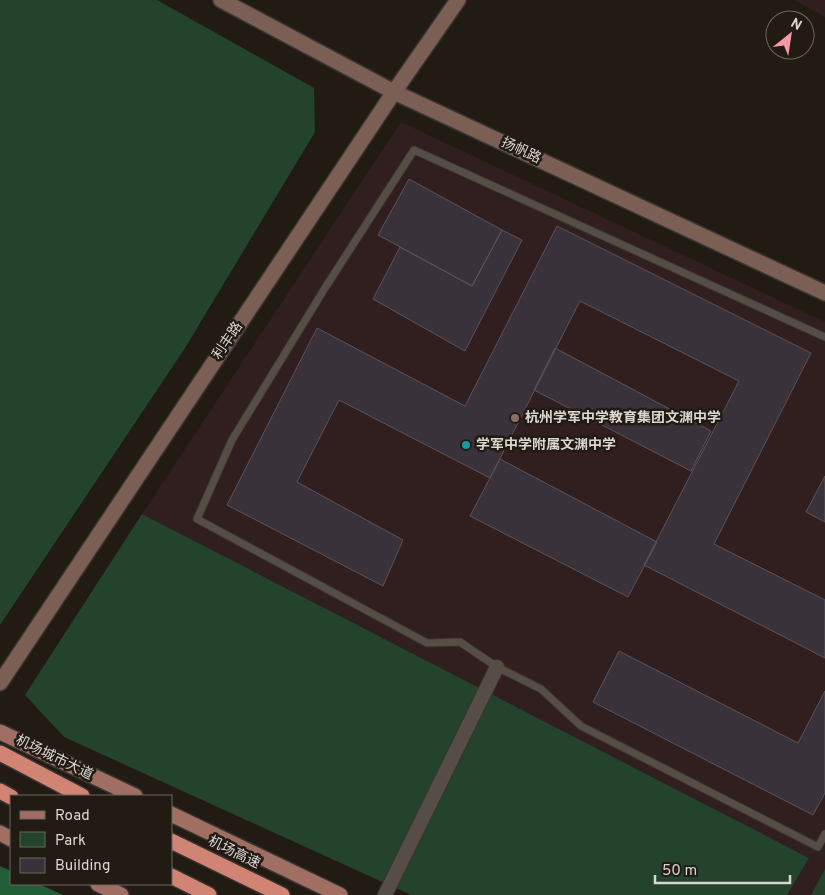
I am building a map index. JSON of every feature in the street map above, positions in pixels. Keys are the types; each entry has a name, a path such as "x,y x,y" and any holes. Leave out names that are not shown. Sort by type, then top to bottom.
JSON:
{"highway":[{"path":"0,752 80,795"},
{"name":"机场高速","path":"172,840 282,895"},
{"path":"172,876 209,895"}],"main road":[{"name":"机场城市大道","path":"0,732 133,795"},
{"path":"172,814 340,895"},
{"path":"100,885 121,895"}],"street":[{"name":"扬帆路","path":"220,0 394,92 825,294"},
{"name":"利丰路","path":"0,682 394,92 458,0"},
{"path":"385,895 497,666"}],"lane":[{"path":"825,337 414,150 324,288 232,440 198,519 427,644 460,642 497,666 541,689 581,726 818,847 825,834"}],"shaded area":[{"path":"794,0 825,0 825,17"},
{"name":"杭州学军中学教育集团文渊中学","path":"401,122 825,322 825,895 787,895 808,858 142,514"}],"green space":[{"path":"0,0 157,0 314,88 315,132 185,348 0,625"},
{"path":"142,514 809,858 787,895 411,895 64,737 25,695"},
{"path":"0,866 10,871 10,885 41,885 63,895 0,895"},
{"path":"825,869 825,895 811,895"}],"building":[{"path":"409,179 502,230 472,286 378,235"},
{"name":"学军中学附属文渊中学","path":"557,226 811,353 714,544 825,600 825,658 644,565 739,381 580,301 490,478 339,400 297,482 403,540 383,586 227,505 317,328 465,406"},
{"path":"502,230 522,240 465,351 373,299 400,247 472,286"},
{"path":"555,348 711,431 691,471 534,390"},
{"path":"500,459 657,542 628,597 470,516"},
{"path":"825,476 825,522 806,512"},
{"path":"619,651 798,743 825,691 825,793 813,815 593,702"}],"place":[{"name":"杭州学军中学教育集团文渊中学","path":"515,418"},
{"name":"学军中学附属文渊中学","path":"466,445"}]}
